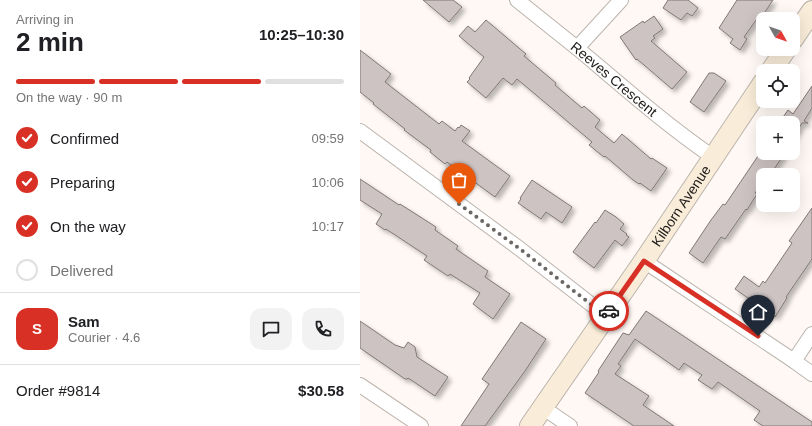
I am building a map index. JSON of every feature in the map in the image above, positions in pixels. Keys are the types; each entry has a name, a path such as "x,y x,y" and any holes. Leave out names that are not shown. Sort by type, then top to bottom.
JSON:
{"street":[{"name":"Reeves Crescent","path":"517,0 619,84 713,157"},
{"path":"577,48 621,0"},
{"path":"800,29 812,11"},
{"name":"Kilborn Avenue","path":"530,426 644,261 756,93"},
{"path":"360,131 520,249 606,316"},
{"path":"644,261 812,374"},
{"path":"794,361 812,334"},
{"path":"360,385 421,426"},
{"path":"542,407 570,426"}],"building":[{"path":"423,0 453,0 462,7 449,22"},
{"path":"668,0 688,0 698,8 692,16 687,13 681,20 663,8"},
{"path":"737,0 773,0 765,12 756,12 756,20 744,37 747,39 740,50 730,43 733,39 719,28"},
{"path":"654,16 663,29 653,36 655,38 651,41 687,72 672,89 637,59 636,60 620,37 643,21 644,23"},
{"path":"486,20 526,54 524,56 556,83 555,85 582,108 584,106 600,120 595,127 614,143 622,134 651,159 652,158 667,168 651,191 633,180 605,156 604,157 589,145 592,142 517,79 512,85 503,78 486,98 467,82 484,57 459,36 468,26 475,32"},
{"path":"360,50 391,74 385,82 439,124 442,121 455,131 461,125 470,131 462,141 510,176 495,197 447,162 445,164 430,152 431,150 404,130 405,129 360,92"},
{"path":"709,73 714,73 726,81 704,112 690,102"},
{"path":"812,86 812,108 804,121 808,123 802,123 800,126 800,116 784,116 788,110 793,114 797,108 800,108 800,104"},
{"path":"756,159 780,160 775,168 756,168 756,196 725,239 721,237 703,263 689,253 723,204 725,205"},
{"path":"360,179 436,227 435,230 458,246 456,249 488,271 485,277 510,294 493,319 473,304 480,293 450,274 448,276 424,260 427,256 376,224 382,214 360,200"},
{"path":"532,180 572,207 562,223 546,212 541,219 518,203"},
{"path":"812,208 812,259 786,297 787,298 775,317 735,289 744,276 759,287 763,281 765,283 792,243 789,241"},
{"path":"605,210 624,224 620,229 629,237 622,246 615,240 594,268 573,252"},
{"path":"646,311 812,422 812,426 763,426 754,420 760,411 718,382 712,389 698,380 702,375 684,363 679,370 635,339 618,364 621,366 615,374 649,396 643,405 674,426 634,426 585,393 623,333 629,335"},
{"path":"360,321 395,345 404,348 408,342 415,347 417,357 448,377 435,396 408,378 405,379 360,348"},
{"path":"521,322 546,339 485,426 461,426 489,384 482,379"}],"way so far":[{"path":"459,204 606,316 609,311"}],"route":[{"path":"609,311 644,261 758,336"}]}
